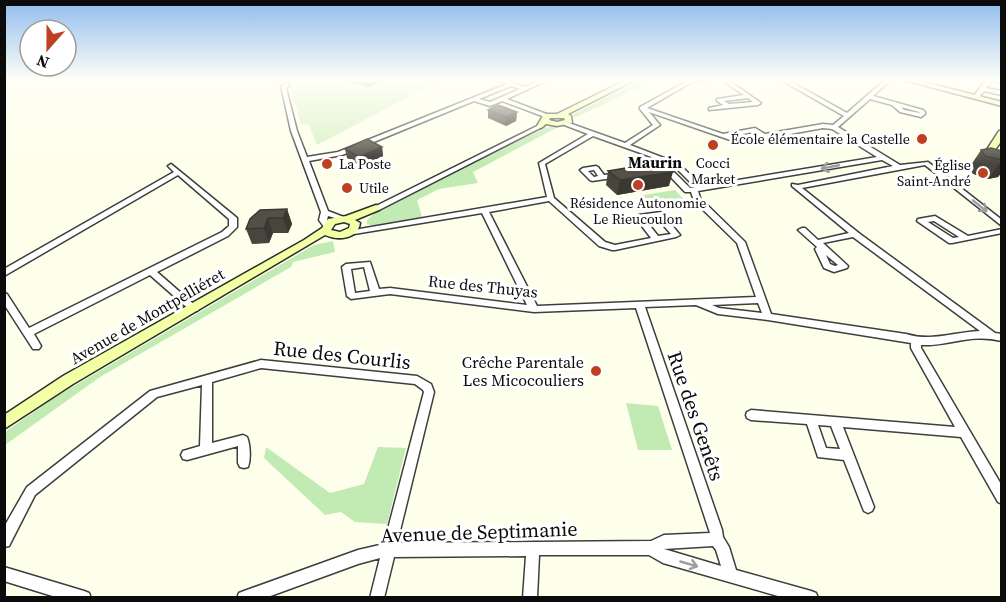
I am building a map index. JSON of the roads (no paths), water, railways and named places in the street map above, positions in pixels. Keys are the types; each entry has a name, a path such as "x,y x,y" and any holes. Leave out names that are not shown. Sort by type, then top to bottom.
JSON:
{"street":[{"path":"289,108 304,160 325,212 323,220 328,230"},
{"path":"304,160 340,154 452,108"},
{"path":"521,108 545,120"},
{"path":"328,230 350,224 376,208 545,120 565,118 578,108"},
{"path":"642,108 739,141 823,126 834,127 880,159 899,167"},
{"path":"642,108 657,126"},
{"path":"711,109 716,108"},
{"path":"834,108 847,115"},
{"path":"834,127 855,108"},
{"path":"823,126 839,111"},
{"path":"626,145 671,117"},
{"path":"565,118 579,127 626,145 669,167 687,190 880,159"},
{"path":"594,133 542,163 551,199 602,244 615,248 676,235 658,214 639,216 656,239"},
{"path":"1002,133 990,153 1002,160"},
{"path":"797,187 926,163 1002,224"},
{"path":"651,171 669,167"},
{"path":"4,273 175,169 233,218 233,226 225,234 28,333"},
{"path":"603,178 627,174"},
{"path":"784,176 855,234 991,334 1002,338"},
{"path":"698,190 697,199 741,242 768,317"},
{"path":"325,212 350,224 377,229 551,199"},
{"path":"485,211 534,309"},
{"path":"966,238 935,218 921,221 952,241 1002,231"},
{"path":"328,230 350,224"},
{"name":"Avenue de Montpelliéret","path":"4,423 68,380 328,230"},
{"path":"802,230 820,244 855,234"},
{"path":"152,272 194,309"},
{"name":"Rue des Thuyas","path":"375,291 534,309 761,300"},
{"path":"4,296 36,346"},
{"name":"Rue des Thuyas","path":"697,302 718,311 906,338 916,343"},
{"name":"Rue des Genêts","path":"639,304 716,530 716,539"},
{"path":"991,334 968,333 916,343 916,348 1002,498"},
{"name":"Rue des Courlis","path":"4,541 31,491 154,394 261,364 417,380 428,387 429,392 388,550"},
{"path":"206,450 207,380"},
{"path":"751,416 964,432"},
{"path":"811,420 822,453 848,456"},
{"path":"835,422 868,507"},
{"path":"187,456 243,440 244,463"},
{"path":"716,539 722,547 730,573"},
{"name":"Avenue de Septimanie","path":"244,597 358,557 388,550 651,548 664,542 716,539"},
{"path":"530,597 533,548"},
{"name":"Avenue de Septimanie","path":"651,548 663,556 811,597"},
{"path":"377,597 388,550"},
{"path":"4,574 84,597"}],"place":[{"name":"École élémentaire la Castelle","path":"922,139"},
{"name":"Cocci Market","path":"713,145"},
{"name":"La Poste","path":"327,164"},
{"name":"Église Saint-André","path":"983,173"},
{"name":"Résidence Autonomie Le Rieucoulon","path":"638,185"},
{"name":"Utile","path":"347,188"},
{"name":"Crêche Parentale Les Micocouliers","path":"596,371"}],"district":[{"name":"Maurin","path":"655,162"}]}
